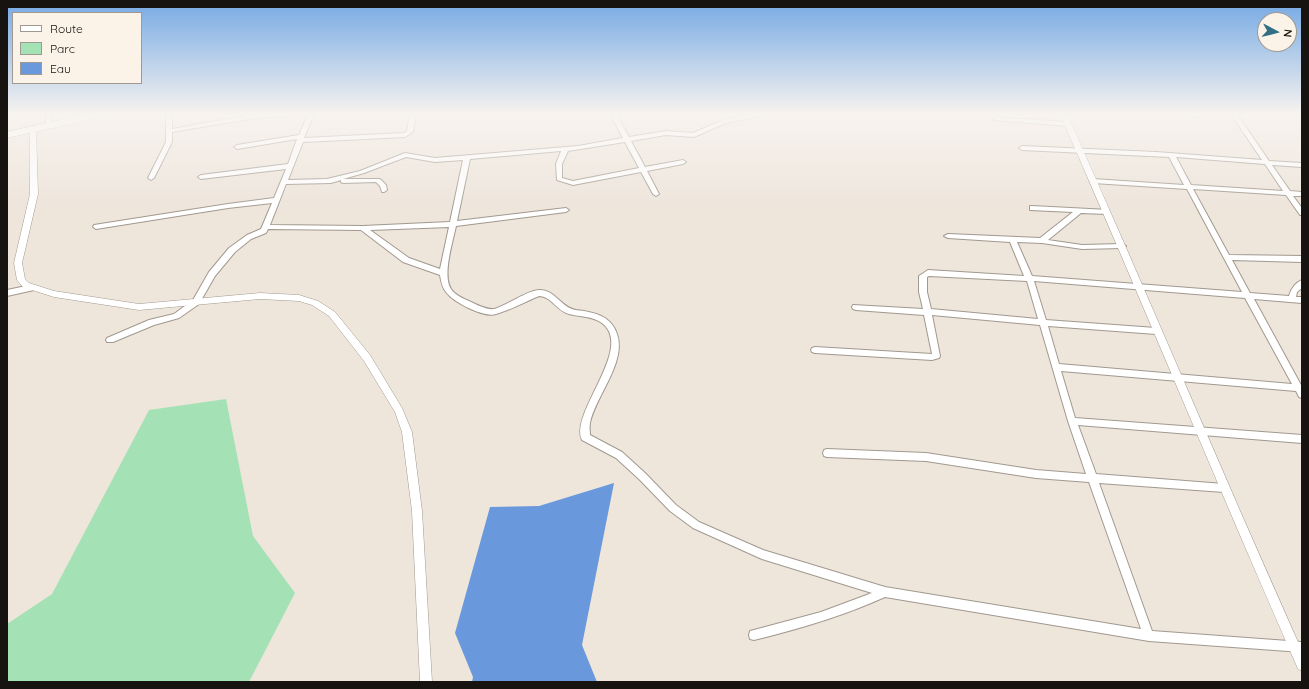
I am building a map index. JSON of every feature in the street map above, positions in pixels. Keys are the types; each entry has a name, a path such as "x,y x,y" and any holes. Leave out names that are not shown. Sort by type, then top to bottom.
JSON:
{"street":[{"path":"33,146 34,194 18,263 21,280 31,288 54,294 133,306 156,307 196,302 280,296 308,300 324,307 339,321 367,358 404,419 407,432 417,511 426,682"},
{"path":"151,178 167,146"},
{"path":"237,147 243,146"},
{"path":"110,340 152,322 176,316 196,302 221,261 244,240 262,232 267,227 298,146"},
{"path":"327,181 352,175 406,155 435,160 565,150 588,146"},
{"path":"628,146 656,194"},
{"path":"1078,146 1224,488 1299,647 1302,665"},
{"path":"1255,146 1302,213"},
{"path":"1022,148 1080,150 1302,165"},
{"path":"565,150 559,164 558,176 559,179 573,183 683,162"},
{"path":"1172,156 1226,257 1249,295 1301,390"},
{"path":"467,157 444,273 445,285 448,291 462,301 484,312 494,312 543,292 548,294 564,310 592,316 608,323 614,334 616,352 586,422 585,437 619,455 673,508 696,526 762,554 885,592 1149,636 1299,647"},
{"path":"201,177 290,166"},
{"path":"284,182 378,180 383,185 384,190"},
{"path":"1093,181 1302,194"},
{"path":"96,227 228,206 277,200"},
{"path":"1032,208 1107,212"},
{"path":"267,227 363,228 453,224 566,210"},
{"path":"1042,241 1079,211"},
{"path":"363,228 406,260 444,273"},
{"path":"948,236 1042,241 1082,247 1122,246"},
{"path":"1013,240 1030,280 1044,321 1055,368 1072,421 1149,636"},
{"path":"1226,257 1271,260 1302,259"},
{"path":"815,350 936,356 923,292 922,278 928,273 1138,286 1302,300"},
{"path":"7,292 21,280"},
{"path":"1292,299 1294,290 1302,283"},
{"path":"7,292 31,288"},
{"path":"856,307 1044,321 1113,329 1156,330"},
{"path":"1055,368 1301,390"},
{"path":"1072,421 1198,429 1302,439"},
{"path":"827,453 926,457 1036,474 1224,488"},
{"path":"754,635 814,619 858,605 885,592"}],"green space":[{"path":"226,399 253,536 295,593 249,682 7,682 7,624 52,594 149,410"}],"water":[{"path":"614,483 582,645 597,682 472,682 473,677 455,633 490,507 539,506"}]}
